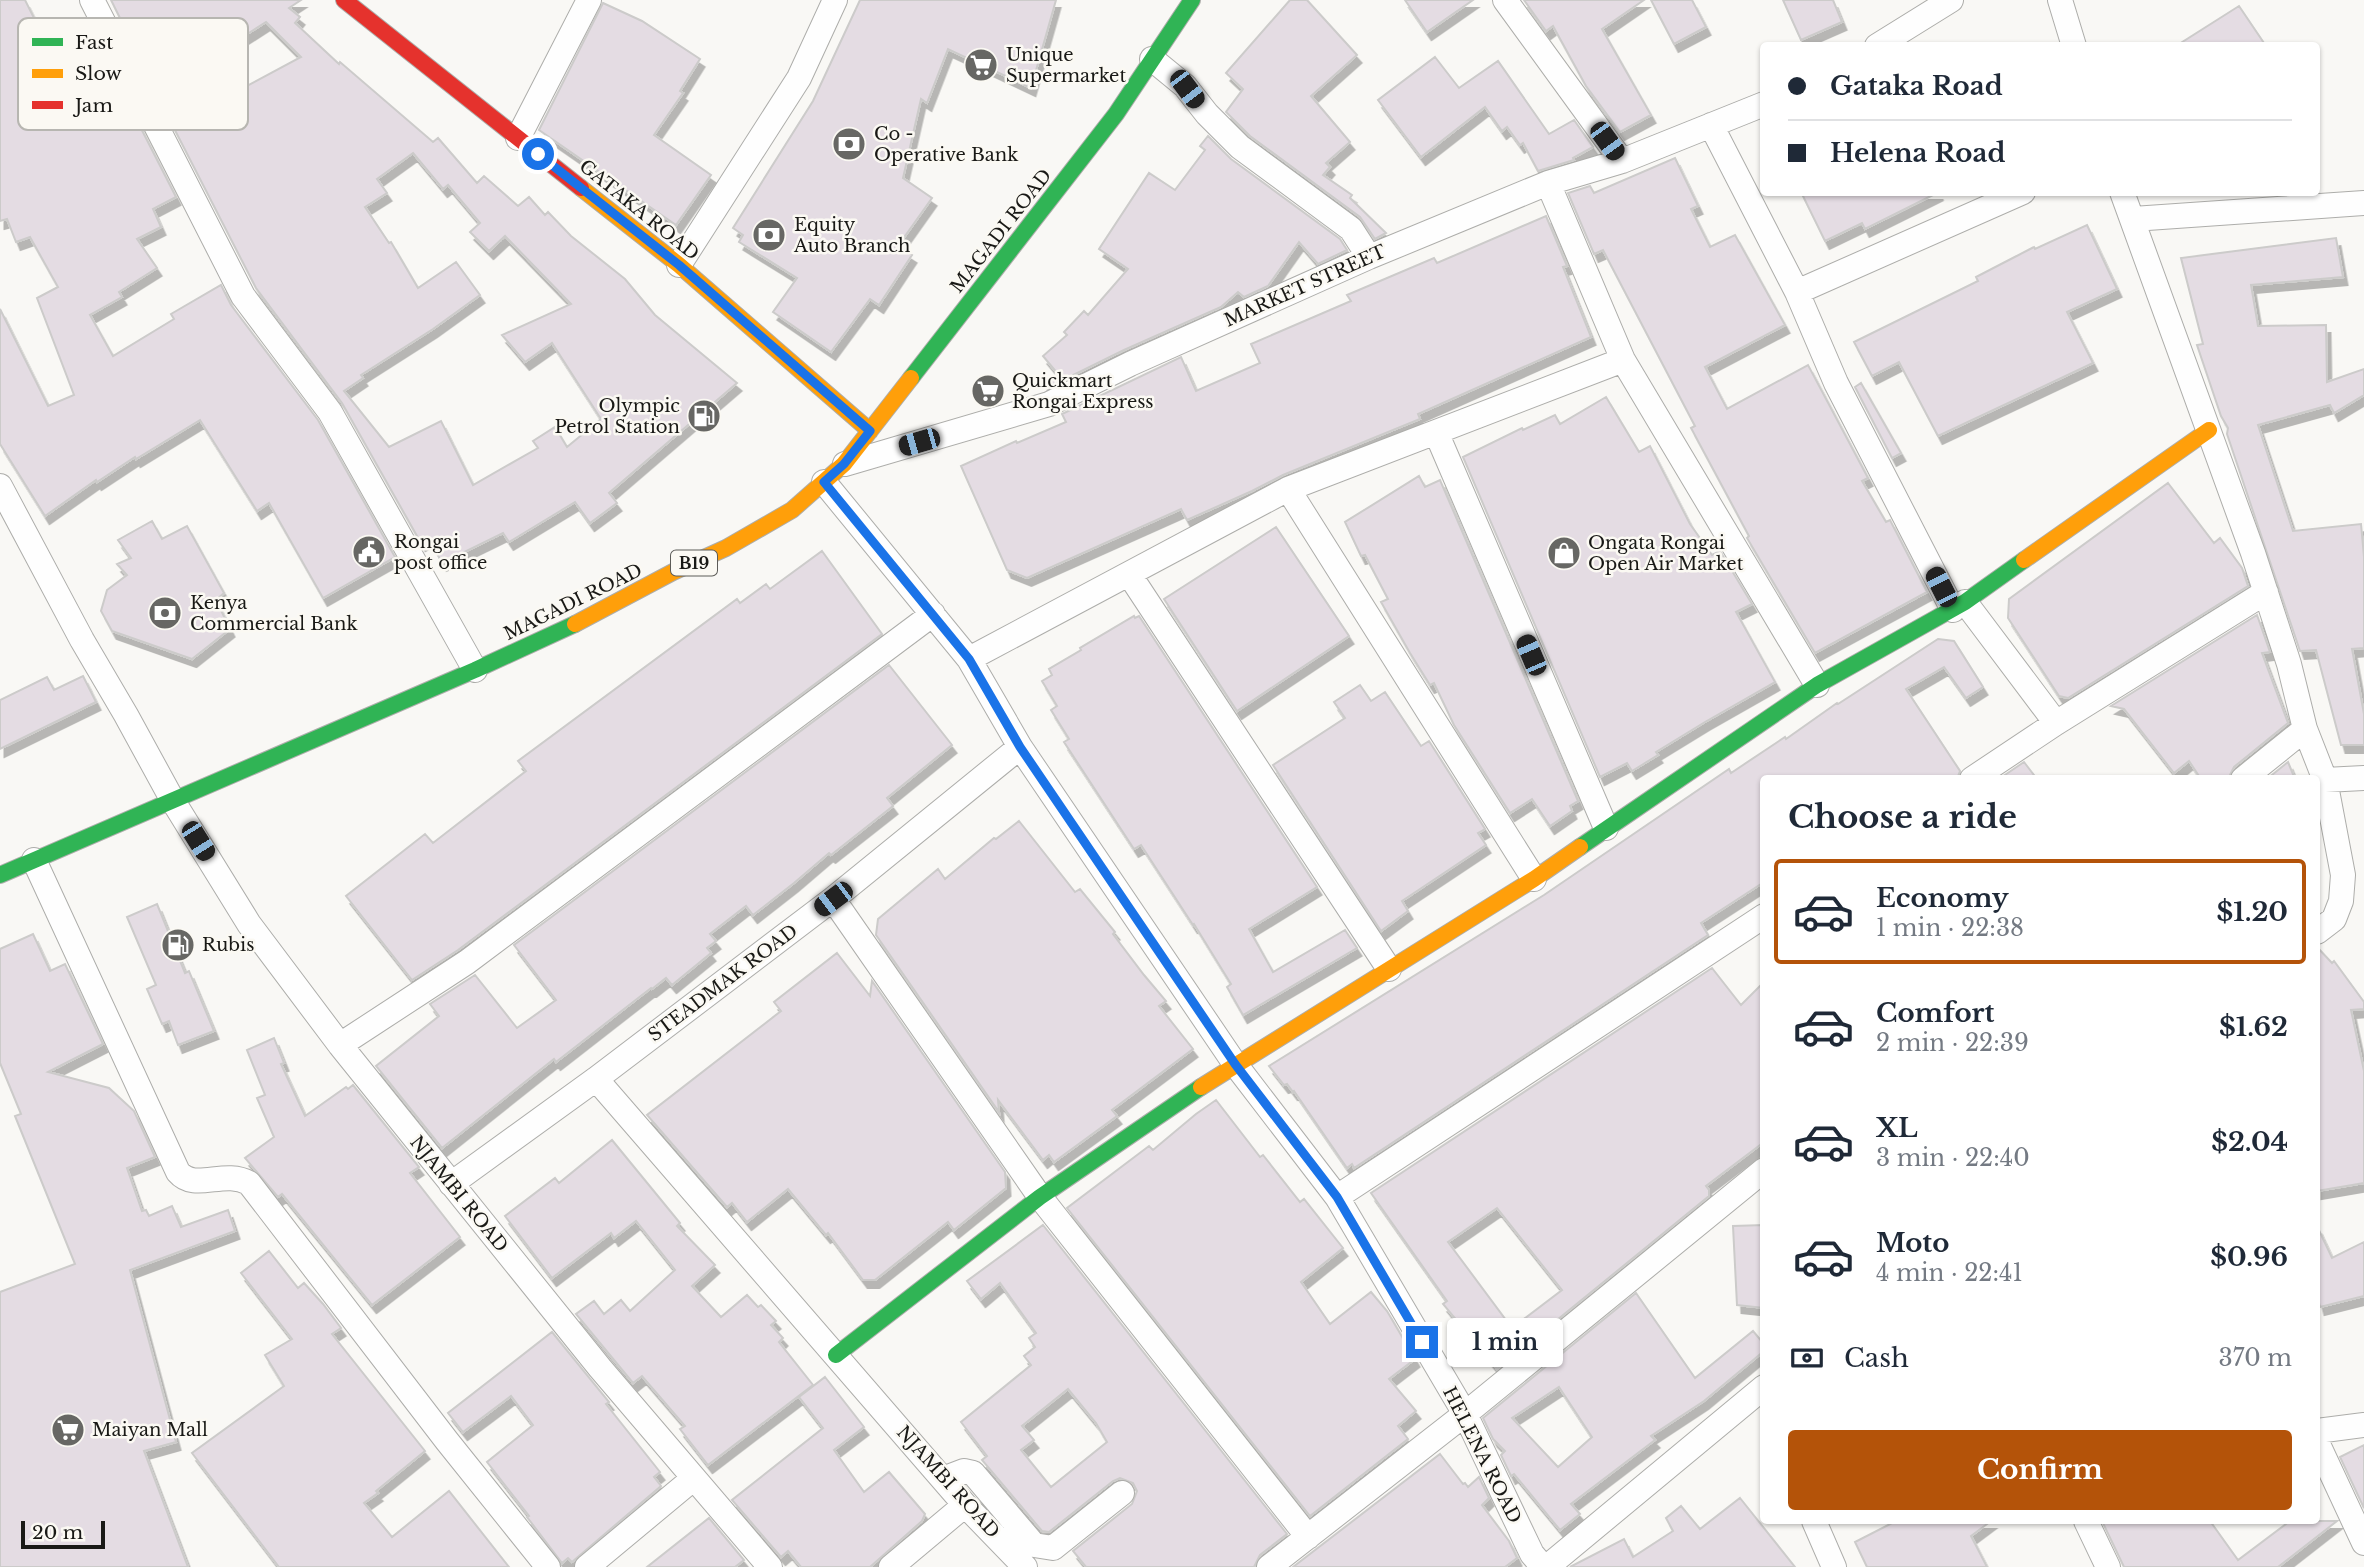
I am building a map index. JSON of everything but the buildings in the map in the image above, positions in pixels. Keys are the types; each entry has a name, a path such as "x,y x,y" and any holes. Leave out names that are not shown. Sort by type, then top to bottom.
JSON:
{"main road":[{"name":"GATAKA ROAD","path":"344,0 679,265 870,431"},
{"name":"MAGADI ROAD","path":"0,875 475,670 584,620 673,572 726,548 792,510 844,464 870,431 1116,114 1192,0"},
{"path":"836,1355 1040,1197 1235,1064 1534,879 1817,685 1959,606 2209,430"}],"street":[{"path":"92,0 101,18"},
{"path":"518,138 589,0"},
{"path":"679,265 799,78 835,0"},
{"path":"1505,0 1622,161"},
{"path":"1883,42 1951,0"},
{"path":"2060,0 2073,42"},
{"path":"1152,59 1185,86 1207,114 1240,147 1351,229 1369,257"},
{"name":"MARKET STREET","path":"844,464 1049,404 1130,364 1369,257 1548,183 1622,161 1760,106"},
{"path":"1712,125 1797,292 1836,383 1959,606 2056,723"},
{"path":"158,130 243,296 330,412 475,670"},
{"path":"1548,183 1623,360 1817,685"},
{"path":"1797,292 2014,196"},
{"path":"2124,196 2266,592 2289,664 2305,729 2325,780 2343,875 2341,901 2334,919 2320,930"},
{"path":"2133,219 2364,203"},
{"path":"969,659 1288,489 1623,360"},
{"path":"1436,432 1606,828"},
{"name":"HELENA ROAD","path":"824,482 969,659 1020,747 1235,1064 1337,1197 1465,1414 1534,1564"},
{"name":"NJAMBI ROAD","path":"0,486 82,640 127,715 173,801 250,924 340,1045 451,1184 600,1368 770,1567"},
{"path":"1288,489 1534,879"},
{"path":"1129,574 1389,969"},
{"path":"1978,775 2266,592"},
{"path":"340,1045 467,962 933,614"},
{"path":"2248,775 2305,729"},
{"name":"STEADMAK ROAD","path":"451,1184 596,1079 833,899 1020,747"},
{"path":"2325,780 2364,778"},
{"path":"34,860 178,1172 184,1179 193,1181 229,1177 240,1178 249,1183 447,1441 548,1567"},
{"path":"833,899 1040,1197 1308,1537"},
{"path":"1337,1197 1760,919"},
{"name":"NJAMBI ROAD","path":"596,1079 965,1505 1025,1567"},
{"path":"1269,1567 1465,1414 1760,1173"},
{"path":"1534,1564 1760,1395"},
{"path":"2320,1432 2364,1425"},
{"path":"2320,1448 2364,1543"},
{"path":"943,1479 964,1471 973,1473 1034,1545 1053,1548 1122,1493"},
{"path":"587,1567 694,1478"},
{"path":"891,1567 965,1505"},
{"path":"1815,1524 1834,1567"},
{"path":"2087,1524 2108,1567"}],"traffic: fast":[{"path":"911,378 1116,114 1192,0"},
{"path":"1580,847 1817,685 1965,602 2024,560"},
{"path":"0,875 475,670 575,624"},
{"path":"836,1355 1040,1197 1201,1087"}],"traffic: slow":[{"path":"581,188 679,265 870,431"},
{"path":"575,624 673,572 726,548 792,510 844,464 911,378"},
{"path":"2024,560 2209,430"},
{"path":"1201,1087 1534,879 1580,847"}],"traffic: jam":[{"path":"344,0 581,188"}],"place":[{"name":"Unique Supermarket","path":"981,65"},
{"name":"Co - Operative Bank","path":"849,144"},
{"name":"Equity Auto Branch","path":"769,235"},
{"name":"Quickmart Rongai Express","path":"988,391"},
{"name":"Olympic Petrol Station","path":"704,416"},
{"name":"Rongai post office","path":"369,552"},
{"name":"Ongata Rongai Open Air Market","path":"1564,553"},
{"name":"Kenya Commercial Bank","path":"165,613"},
{"name":"Rubis","path":"178,945"},
{"name":"Maiyan Mall","path":"68,1430"}],"route":[{"path":"538,154 679,265 870,431 844,464 824,482 969,659 1020,747 1235,1064 1337,1197 1422,1342"}]}
